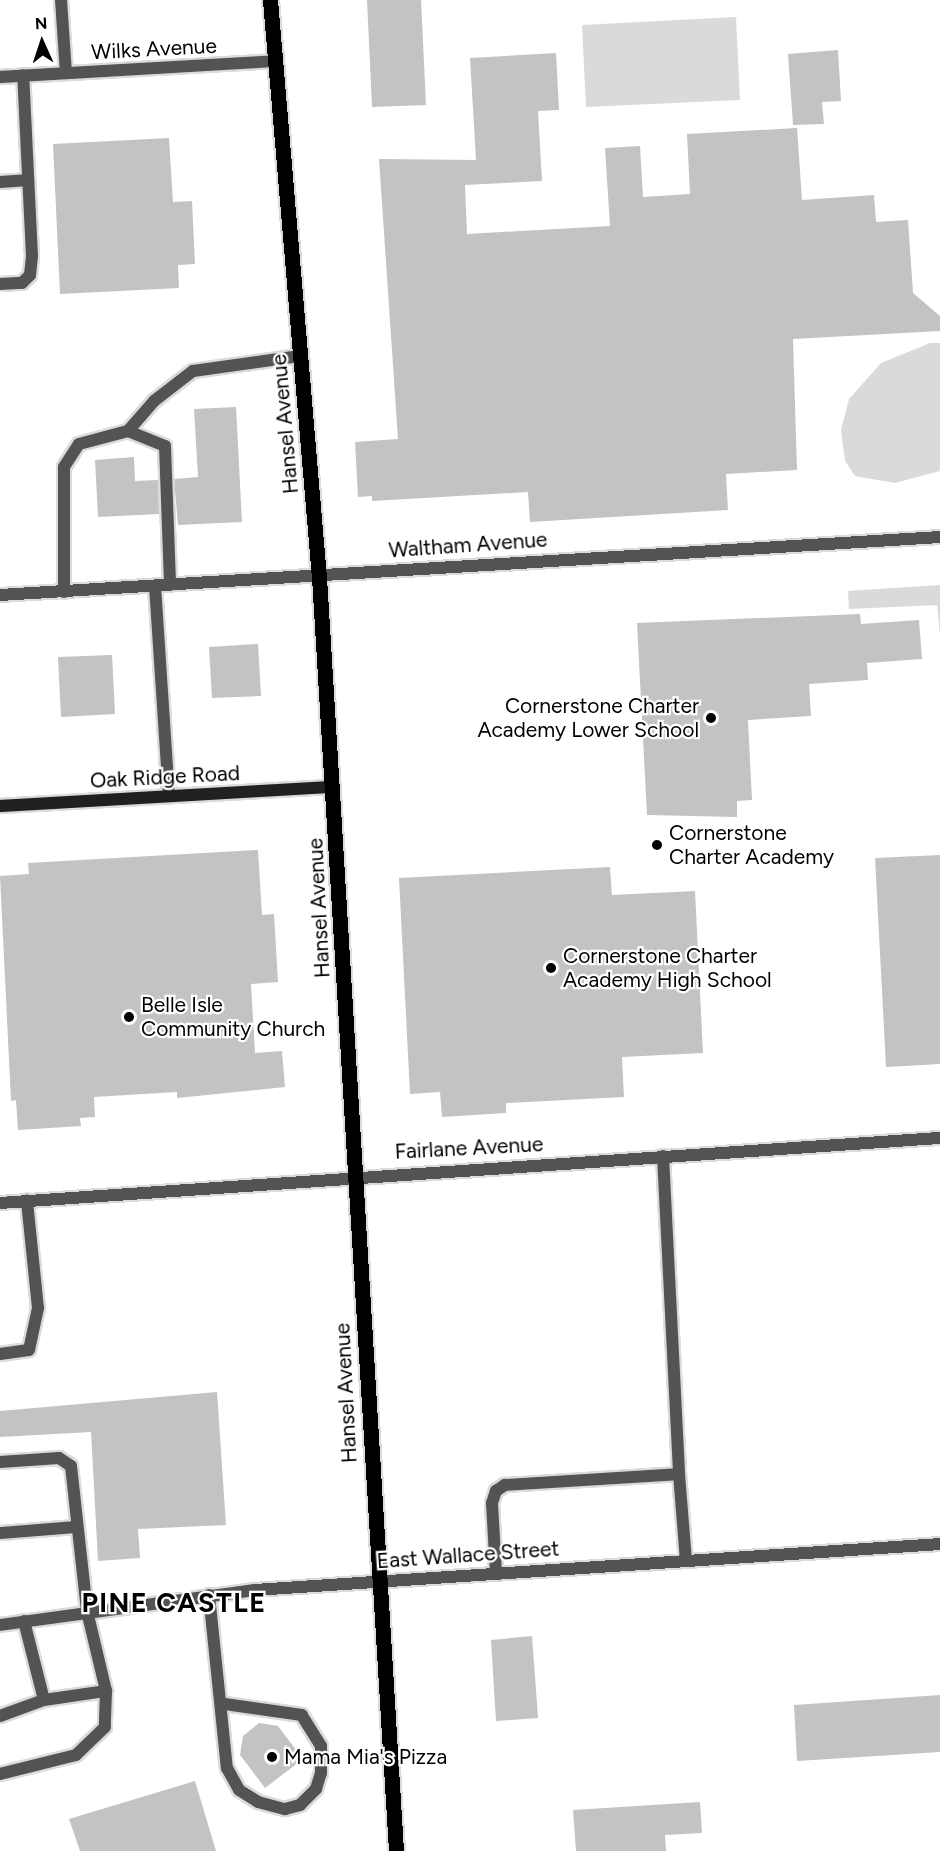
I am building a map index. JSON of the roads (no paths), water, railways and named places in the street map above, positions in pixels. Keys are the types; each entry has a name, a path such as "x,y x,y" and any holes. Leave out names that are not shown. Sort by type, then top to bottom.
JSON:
{"main road":[{"name":"Hansel Avenue","path":"270,0 320,577 378,1581 396,1851"},
{"name":"Oak Ridge Road","path":"0,806 332,787"}],"street":[{"path":"61,0 66,73"},
{"name":"Wilks Avenue","path":"0,77 274,61"},
{"path":"0,284 22,283 30,275 23,75"},
{"path":"0,182 26,180"},
{"path":"64,592 64,467 79,444 128,431 154,401 193,371 300,356"},
{"path":"128,431 165,446 170,585"},
{"name":"Waltham Avenue","path":"0,596 940,537"},
{"path":"155,586 169,796"},
{"name":"Fairlane Avenue","path":"0,1203 354,1175 940,1138"},
{"path":"663,1156 679,1474 686,1561"},
{"path":"0,1354 29,1350 38,1308 27,1201"},
{"path":"0,1462 59,1458 71,1466 87,1611 106,1691 105,1727 76,1755 0,1774"},
{"path":"496,1573 492,1503 496,1491 506,1485 679,1474"},
{"path":"0,1533 76,1527"},
{"name":"East Wallace Street","path":"0,1625 209,1595 378,1581 940,1544"},
{"path":"209,1595 225,1704 227,1768 239,1790 285,1809 300,1804 316,1789 321,1773 321,1746 302,1715 225,1704"},
{"path":"24,1621 44,1700"},
{"path":"0,1716 44,1700 106,1691"}],"place":[{"name":"Cornerstone Charter Academy Lower School","path":"711,718"},
{"name":"Cornerstone Charter Academy","path":"657,845"},
{"name":"Cornerstone Charter Academy High School","path":"551,968"},
{"name":"Belle Isle Community Church","path":"129,1017"},
{"name":"Mama Mia's Pizza","path":"272,1757"}],"district":[{"name":"PINE CASTLE","path":"174,1603"}]}
